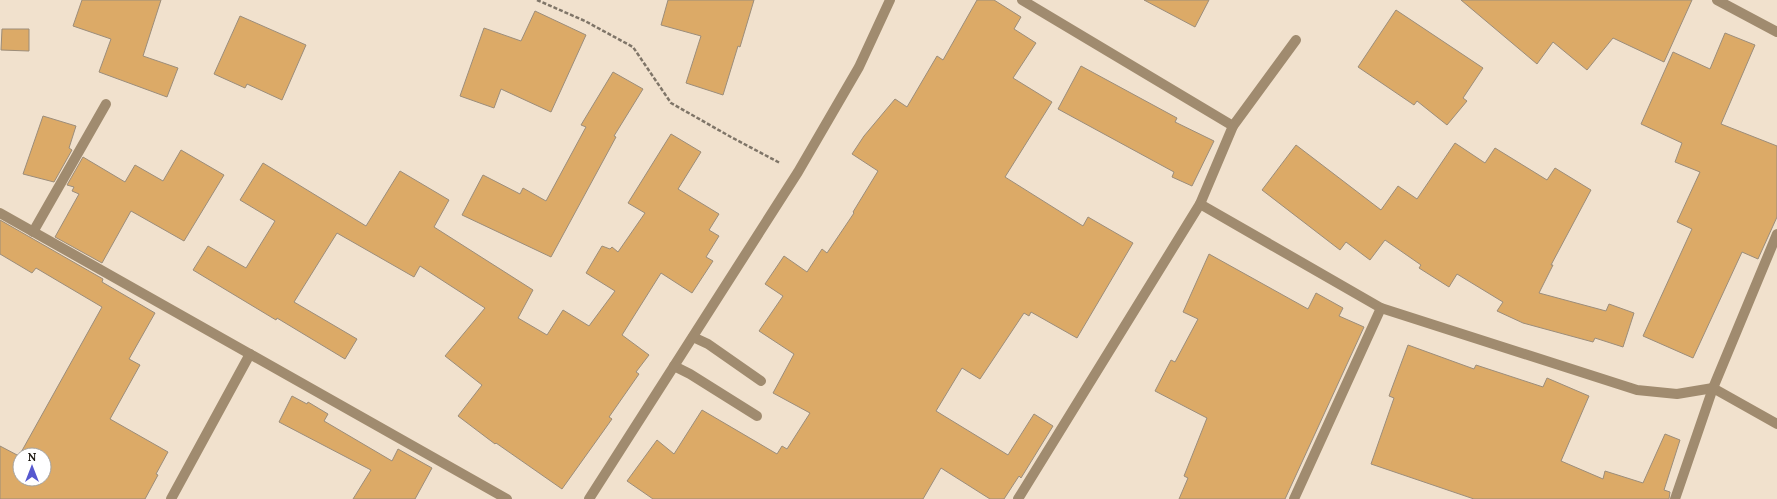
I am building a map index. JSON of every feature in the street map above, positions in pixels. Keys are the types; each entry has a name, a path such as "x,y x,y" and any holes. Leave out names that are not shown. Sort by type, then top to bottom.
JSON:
{"street":[{"path":"589,499 798,172 859,67 890,0"},
{"path":"1022,0 1233,126"},
{"path":"1717,0 1777,32"},
{"path":"1018,499 1200,204 1233,126 1296,40"},
{"path":"33,232 106,104"},
{"path":"1200,204 1381,308 1637,390 1677,394 1713,388 1777,424"},
{"path":"0,213 507,499"},
{"path":"1675,499 1713,388 1777,234"},
{"path":"1294,499 1381,308"},
{"path":"693,337 708,344 761,381"},
{"path":"171,499 250,354"},
{"path":"674,366 690,374 757,416"}],"path":[{"path":"537,0 586,21 633,47 671,103 731,138 798,172"}],"building":[{"path":"82,0 161,0 143,56 178,68 167,97 99,72 111,39 73,26"},
{"path":"668,0 754,0 740,47 738,46 723,95 686,83 701,36 661,25"},
{"path":"977,0 994,0 1021,17 1014,29 1036,43 1013,78 1052,102 1005,177 1083,226 1088,217 1133,243 1077,338 1031,312 1029,316 1024,313 980,379 962,368 936,411 1008,455 1034,414 1053,426 1021,478 1019,476 1004,499 990,499 941,468 923,499 653,499 627,481 657,440 674,454 702,410 777,454 782,446 787,449 810,413 773,393 794,354 759,331 783,296 765,284 784,256 807,272 822,249 827,253 854,213 853,212 878,171 852,154 864,136 895,99 907,107 937,56 943,60"},
{"path":"1144,0 1209,0 1195,27"},
{"path":"1461,0 1692,0 1664,62 1613,38 1587,70 1553,42 1537,64"},
{"path":"1396,10 1483,68 1463,98 1467,101 1447,125 1417,101 1414,105 1358,67"},
{"path":"535,11 586,35 551,112 501,89 494,108 460,96 484,28 521,41"},
{"path":"240,16 306,45 282,100 247,84 245,88 214,74"},
{"path":"2,29 29,29 29,51 1,50"},
{"path":"1725,33 1755,45 1721,124 1777,146 1777,217 1758,259 1742,252 1693,358 1643,336 1692,229 1677,222 1700,172 1675,162 1682,143 1641,124 1673,52 1710,69"},
{"path":"1081,66 1177,118 1175,122 1214,141 1192,186 1172,177 1174,172 1058,109"},
{"path":"613,72 643,89 614,136 616,137 551,257 462,215 483,175 520,194 523,188 546,201 586,127 581,125"},
{"path":"43,116 76,126 69,148 72,150 54,182 23,174"},
{"path":"671,134 701,152 678,189 719,214 709,230 719,236 706,257 713,261 692,293 661,273 622,335 649,355 636,372 639,374 609,417 612,419 562,489 496,443 495,444 458,416 482,385 445,356 485,308 420,266 414,277 337,233 294,302 357,339 345,359 277,318 276,320 193,270 208,246 246,268 275,221 240,200 263,163 366,226 400,171 449,200 434,227 533,290 518,318 547,335 563,310 589,326 615,291 586,273 602,246 610,249 612,247 618,252 645,213 628,203"},
{"path":"1455,143 1485,163 1495,148 1547,180 1555,168 1591,190 1551,265 1553,265 1539,293 1606,311 1609,304 1634,313 1623,347 1595,338 1593,342 1523,323 1497,311 1503,302 1457,274 1449,287 1419,268 1421,265 1385,240 1370,260 1346,242 1340,250 1262,190 1296,145 1381,210 1398,186 1417,199"},
{"path":"181,150 224,175 184,241 131,211 102,263 55,237 79,194 72,191 74,187 67,185 83,157 125,182 135,165 163,181"},
{"path":"0,220 103,279 102,282 155,313 129,359 140,365 110,419 168,452 145,499 0,499 0,446 12,452 12,487 52,487 52,447 24,447 102,307 36,268 32,273 0,254"},
{"path":"1209,254 1308,309 1316,293 1343,308 1339,316 1364,327 1285,499 1179,499 1188,478 1184,476 1207,418 1155,391 1171,360 1175,362 1198,319 1183,312"},
{"path":"1408,345 1474,369 1476,365 1543,387 1547,378 1589,396 1561,461 1603,479 1605,471 1643,483 1665,434 1680,440 1664,490 1670,492 1669,499 1474,499 1371,464 1394,398 1389,396"},
{"path":"292,396 307,404 308,402 328,414 324,421 392,461 398,449 432,468 415,499 353,499 371,470 279,422"}]}
